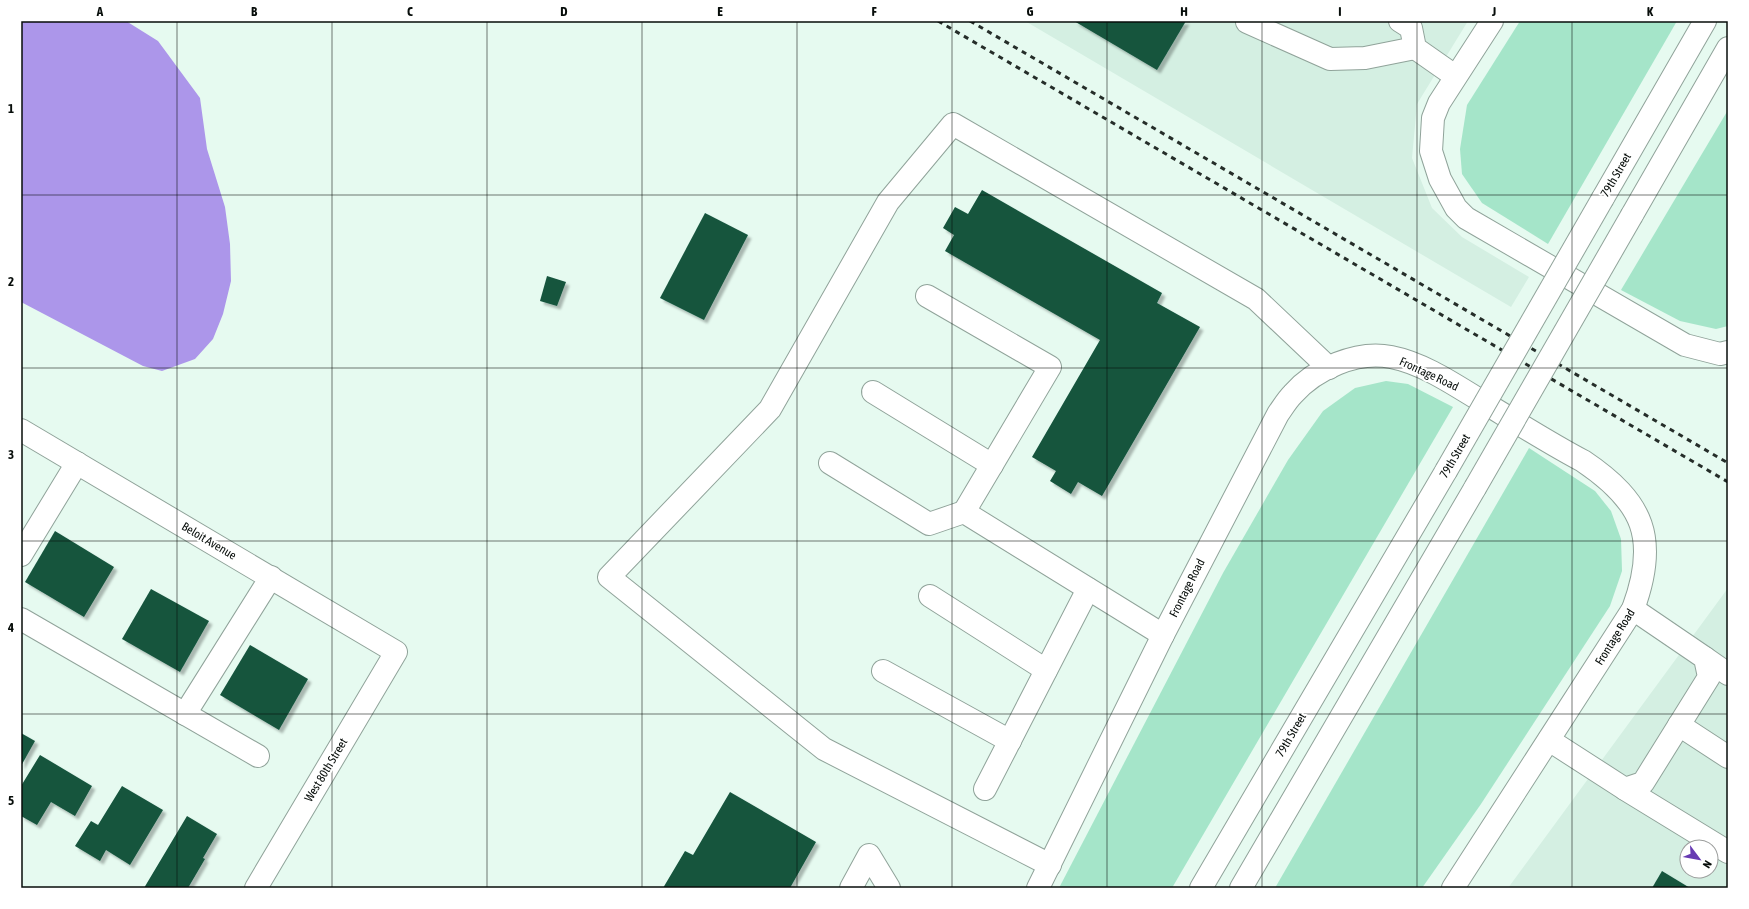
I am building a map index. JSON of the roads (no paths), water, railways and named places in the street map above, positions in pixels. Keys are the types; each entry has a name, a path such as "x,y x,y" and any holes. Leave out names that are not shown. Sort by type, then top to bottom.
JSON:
{"street":[{"path":"1492,21 1455,76 1439,103 1433,118 1431,151 1440,179 1456,208 1466,218 1686,345 1720,354 1728,352"},
{"name":"79th Street","path":"1201,888 1446,471 1705,21"},
{"path":"1247,22 1330,59 1365,58 1410,29 1455,76"},
{"path":"1241,888 1475,488 1728,48"},
{"path":"1050,865 824,748 609,577 770,409 888,202 953,124 1256,299 1329,368"},
{"path":"830,463 929,524 964,512 1050,367 927,296"},
{"name":"Frontage Road","path":"1038,888 1163,635 1278,414 1293,394 1308,381 1329,368 1347,360 1366,356 1390,356 1413,364 1453,384 1600,473 1620,491 1636,512 1644,537 1645,563 1640,589 1633,609 1453,888"},
{"path":"873,392 992,465"},
{"name":"Beloit Avenue","path":"21,430 396,652"},
{"path":"21,555 77,463"},
{"path":"964,512 1163,635"},
{"path":"185,714 271,577"},
{"path":"985,789 1088,589"},
{"path":"930,596 1046,670"},
{"path":"1633,609 1728,674"},
{"path":"21,619 258,756"},
{"name":"West 80th Street","path":"256,888 396,652"},
{"path":"1625,789 1643,783 1709,677 1705,658"},
{"path":"883,671 1010,741"},
{"path":"1679,726 1728,757"},
{"path":"1549,740 1625,789 1728,852"},
{"path":"851,888 869,855 889,888"}],"railway":[{"path":"938,21 1728,482"},
{"path":"970,21 1728,463"}]}
